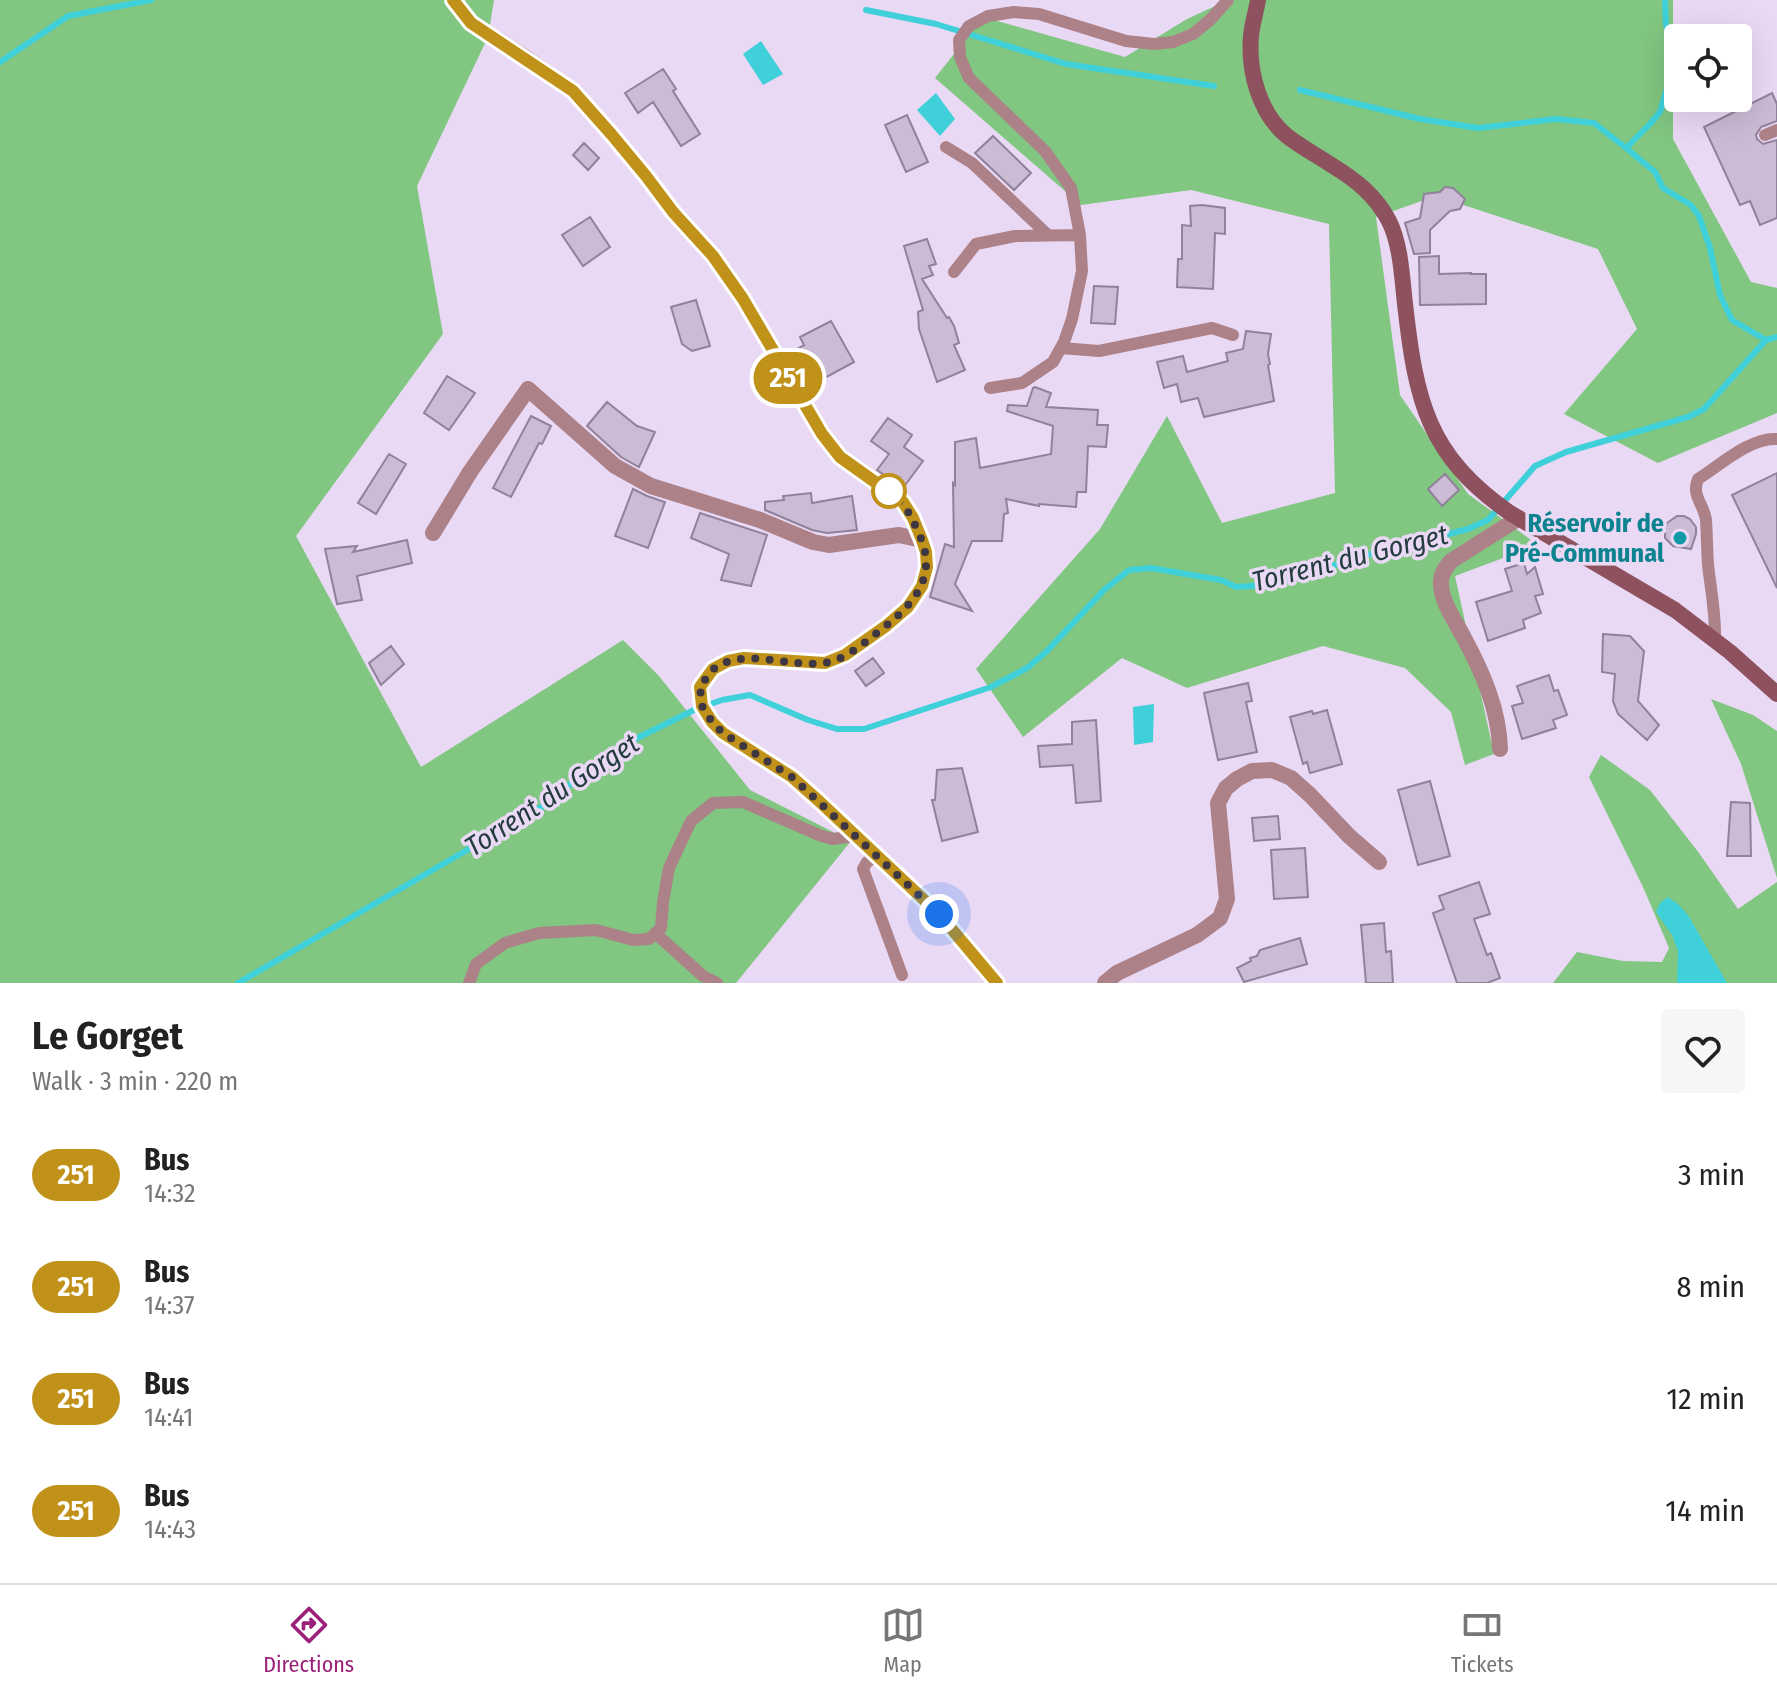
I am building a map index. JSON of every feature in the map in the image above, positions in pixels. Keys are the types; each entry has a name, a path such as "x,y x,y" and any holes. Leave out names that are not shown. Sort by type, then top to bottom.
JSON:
{"street":[{"path":"453,0 471,23 573,91 720,267 743,299 822,434 840,457 903,502 913,518 926,552 927,567 922,586 908,607 845,655 825,663 744,658 728,661 713,669 700,687 702,706 723,733 792,777 878,856 939,914 997,983"},
{"path":"1258,0 1251,36 1251,56 1253,76 1266,111 1286,135 1355,180 1375,199 1390,223 1401,264 1414,369 1430,425 1439,442 1485,496 1675,610 1777,694"},
{"path":"433,533 470,472 528,389 615,466 651,486 760,520 813,542 829,545 899,535 922,540"},
{"path":"1500,749 1500,732 1486,682 1440,585 1443,572 1451,561 1514,516"},
{"path":"1105,983 1117,973 1197,935 1220,918 1227,899 1218,803 1226,788 1252,771 1272,770 1291,778 1379,862"}],"lane":[{"path":"990,388 1022,383 1053,362 1072,319 1082,271 1080,235 1071,188 1045,151 969,78 960,57 959,40 969,26 1013,6 1126,41 1154,44 1173,42 1193,34 1228,0"},
{"path":"946,147 972,163 1048,235"},
{"path":"954,272 976,244 1015,236 1080,235"},
{"path":"1061,348 1099,351 1212,328 1233,335"},
{"path":"1715,641 1716,617 1705,516 1695,487 1698,479 1752,444 1768,438 1777,439"},
{"path":"469,983 476,964 505,943 539,933 596,930 633,940 649,939 661,928 669,868 691,821 713,803 743,802 832,839 856,836"},
{"path":"878,856 867,862 863,869 902,975"},
{"path":"655,933 703,976 717,983"}],"green space":[{"path":"0,0 494,0 488,37 417,186 443,334 296,536 421,767 623,640 659,676 750,790 851,841 736,983 0,983"},
{"path":"1228,0 1673,0 1673,24 1664,24 1664,112 1673,112 1673,139 1751,282 1777,288 1777,413 1658,463 1564,414 1637,329 1598,249 1436,196 1376,217 1400,395 1468,494 1538,545 1455,576 1494,754 1465,765 1451,712 1405,668 1323,646 1187,688 1122,658 1023,737 976,669 1100,529 1167,416 1222,523 1335,493 1329,224 1191,190 1081,205 935,78 983,17 1125,57 1187,19"},
{"path":"1711,699 1753,715 1777,731 1777,878 1741,764"},
{"path":"1601,755 1650,790 1738,909 1777,882 1777,983 1553,983 1577,952 1623,961 1662,962 1669,948 1589,777"}],"water":[{"path":"761,41 783,74 763,85 743,54"},
{"path":"936,93 955,119 940,136 917,110"},
{"path":"1154,704 1153,742 1134,745 1133,707"},
{"path":"1668,897 1688,915 1727,983 1677,983 1678,951 1672,935 1656,912 1660,903"}],"building":[{"path":"663,69 700,134 681,146 653,102 638,113 625,93"},
{"path":"1772,93 1777,104 1777,121 1761,127 1756,135 1763,144 1777,140 1777,218 1760,225 1750,201 1740,205 1704,127 1734,112 1752,112 1752,103"},
{"path":"907,115 928,162 906,172 885,125"},
{"path":"993,136 1031,173 1014,190 975,153"},
{"path":"584,143 599,158 588,170 573,155"},
{"path":"1445,187 1453,188 1465,199 1460,209 1450,211 1430,230 1430,253 1414,254 1405,223 1420,218 1424,194 1440,192"},
{"path":"1190,206 1225,208 1225,234 1215,233 1213,289 1177,287 1178,259 1182,259 1182,225 1191,226"},
{"path":"590,217 610,247 583,266 562,235"},
{"path":"927,239 936,264 929,266 933,275 922,279 954,326 959,343 954,345 965,370 937,382 919,329 918,312 923,310 904,246"},
{"path":"1439,256 1439,274 1486,274 1486,304 1420,305 1419,257"},
{"path":"1094,286 1118,287 1115,324 1091,323"},
{"path":"696,300 710,346 692,351 682,344 671,307"},
{"path":"831,321 854,362 823,379 814,363 800,371 790,353 804,345 800,337"},
{"path":"1246,331 1271,334 1268,365 1274,401 1204,417 1198,398 1181,402 1177,384 1164,388 1157,362 1183,356 1187,372 1228,361 1226,353 1243,349"},
{"path":"447,376 475,393 449,430 424,413"},
{"path":"1035,387 1051,393 1046,407 1098,410 1097,425 1108,425 1106,447 1088,446 1086,492 1077,492 1076,507 1039,506 1006,499 1008,513 1004,514 1002,541 972,541 955,584 972,611 930,597 945,544 954,547 955,442 976,438 980,468 1051,454 1053,426 1007,411 1008,405 1027,406"},
{"path":"607,402 637,426 655,432 639,467 621,457 587,426"},
{"path":"531,416 551,426 511,497 493,488"},
{"path":"888,418 912,435 904,447 923,461 903,488 877,470 889,454 871,441"},
{"path":"389,454 406,464 376,514 358,503"},
{"path":"1777,473 1777,588 1732,495"},
{"path":"1445,474 1459,490 1442,506 1428,489"},
{"path":"633,489 665,502 648,548 615,536"},
{"path":"811,493 812,503 852,496 857,530 827,533 812,530 765,510 765,502 784,500 783,496"},
{"path":"700,513 767,535 751,586 721,580 729,554 691,538"},
{"name":"Réservoir de Pré-Communal","path":"1677,516 1690,519 1696,527 1691,549 1673,546 1665,538 1667,523"},
{"path":"407,540 412,563 357,576 362,600 337,604 325,549 357,546 353,552"},
{"path":"1524,563 1527,574 1535,567 1543,594 1535,596 1541,613 1523,620 1525,628 1488,641 1476,602 1512,591 1505,569"},
{"path":"1603,634 1630,636 1644,651 1638,701 1659,725 1647,740 1618,714 1613,701 1615,674 1602,672"},
{"path":"391,646 404,664 381,685 369,663"},
{"path":"873,658 884,673 866,686 855,671"},
{"path":"1549,675 1567,715 1553,720 1556,728 1522,739 1512,706 1523,703 1517,686"},
{"path":"1248,683 1252,701 1246,702 1257,752 1218,760 1204,693"},
{"path":"1327,710 1342,764 1310,773 1307,762 1303,764 1290,717"},
{"path":"1096,720 1101,801 1076,803 1073,765 1040,767 1038,746 1072,744 1072,722"},
{"path":"962,768 978,832 942,841 932,800 935,800 937,770"},
{"path":"1430,781 1450,856 1418,865 1398,790"},
{"path":"1731,802 1750,803 1751,856 1727,856"},
{"path":"1278,816 1280,839 1254,841 1252,818"},
{"path":"1305,848 1308,897 1274,899 1271,850"},
{"path":"1479,882 1490,914 1474,919 1487,955 1491,953 1500,978 1487,983 1457,983 1433,913 1444,909 1439,896"},
{"path":"1384,923 1386,952 1391,951 1393,983 1366,983 1361,925"},
{"path":"1300,938 1307,964 1244,982 1237,968 1251,961 1250,958 1257,956 1260,950"}],"waterway":[{"path":"0,62 68,16 151,0"},
{"path":"1650,124 1660,112 1676,57 1666,25 1665,0"},
{"path":"866,10 936,24 1066,64 1214,86"},
{"path":"1300,90 1420,119 1478,128 1556,119 1594,123 1626,148"},
{"path":"1648,126 1626,148 1655,172 1663,188 1691,205 1699,216 1710,248 1720,295 1732,320 1766,340 1777,337"},
{"name":"Torrent du Gorget","path":"238,983 543,806 615,749 696,709 750,695 837,729 864,729 991,687 1027,668 1104,590 1129,570 1151,568 1221,580 1236,587 1268,585 1468,529 1488,520 1535,466 1566,452 1688,417 1704,409 1766,340"}],"bus line":[{"name":"251","path":"453,0 471,23 573,91 713,256 743,299 822,434 840,457 903,502 913,518 926,552 927,567 922,586 908,607 845,655 825,663 744,658 728,661 713,669 700,687 702,706 723,733 792,777 893,870 939,914 997,983"}],"place":[{"name":"Réservoir de Pré-Communal","path":"1680,538"}],"route":[{"path":"889,491 903,502 913,518 926,552 927,567 922,586 908,607 845,655 825,663 744,658 728,661 713,669 700,687 702,706 723,733 792,777 939,914"}]}
